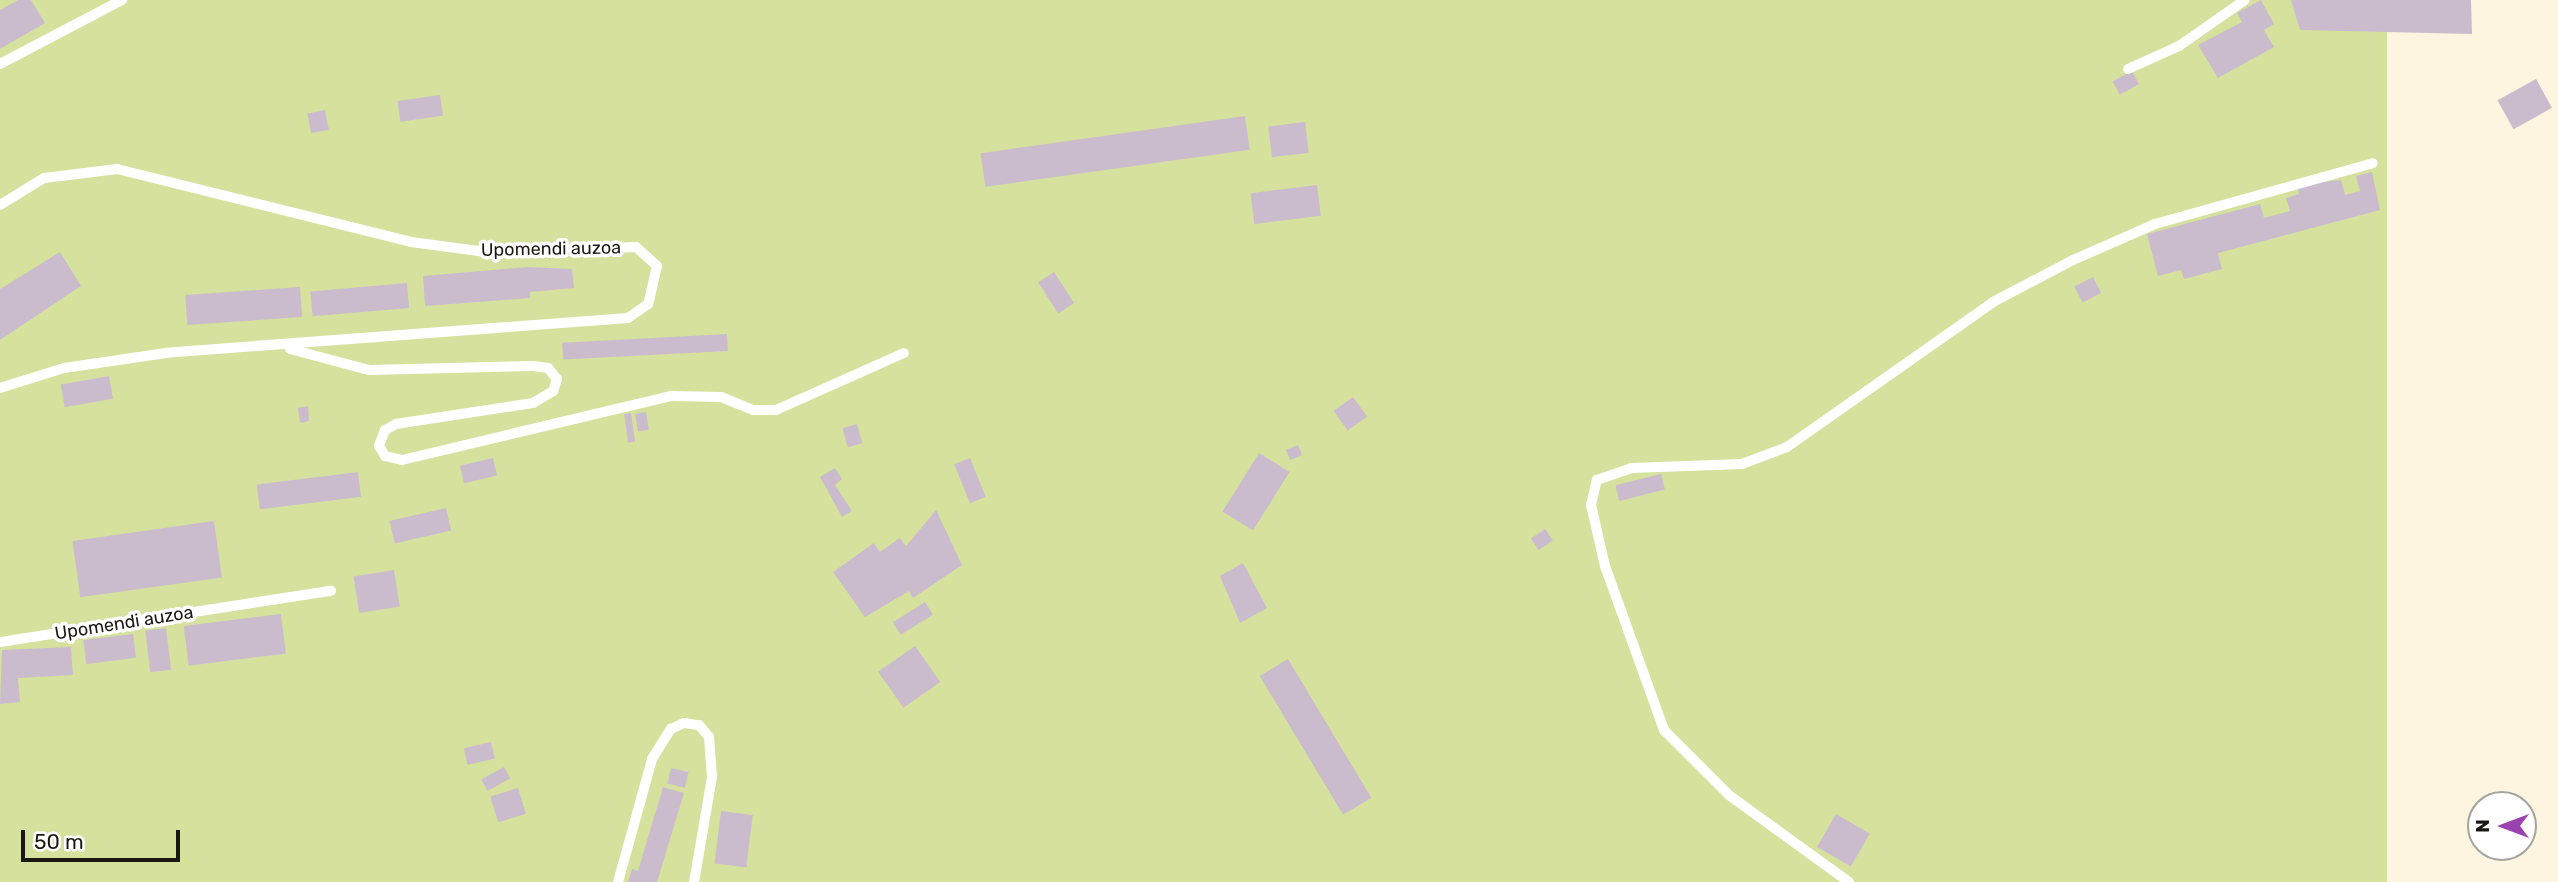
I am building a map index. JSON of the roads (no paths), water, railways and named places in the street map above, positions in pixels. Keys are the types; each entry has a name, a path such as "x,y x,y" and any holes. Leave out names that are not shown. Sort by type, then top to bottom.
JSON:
{"lane":[{"path":"0,64 122,0"},
{"path":"2128,69 2179,46 2245,0"},
{"path":"1849,882 1729,795 1664,730 1605,566 1591,505 1597,480 1631,468 1742,464 1787,447 1993,302 2073,260 2155,224 2373,163"},
{"name":"Upomendi auzoa","path":"0,205 44,178 117,169 411,242 493,253 636,247 657,266 648,304 628,318 279,346 64,368 0,388"},
{"name":"Upomendi auzoa","path":"279,346 369,370 534,366 548,368 557,379 553,391 533,403 385,430 379,446 385,456 402,460 671,396 721,397 753,410 776,410 904,353"},
{"name":"Upomendi auzoa","path":"0,642 331,591"},
{"path":"618,882 652,759 671,729 684,723 699,725 709,737 712,777 694,882"}]}
